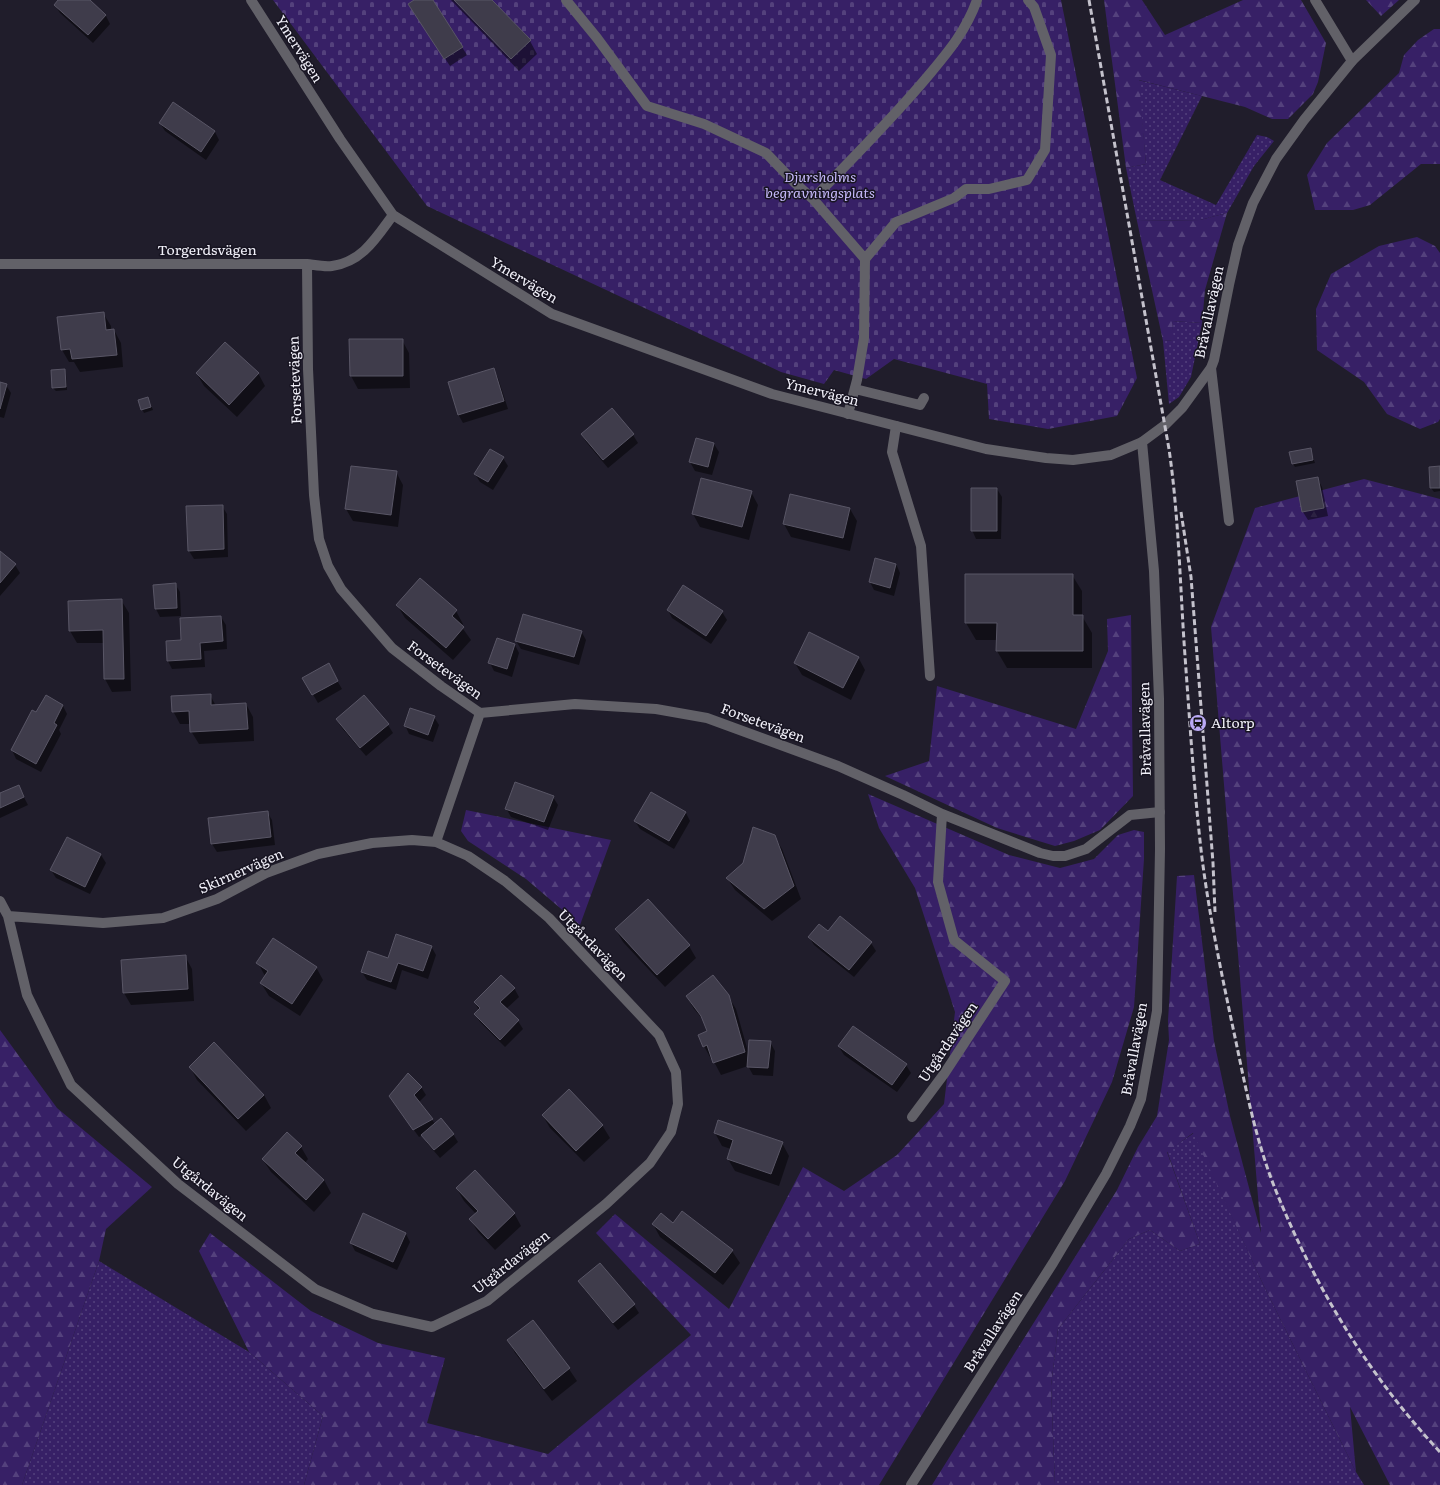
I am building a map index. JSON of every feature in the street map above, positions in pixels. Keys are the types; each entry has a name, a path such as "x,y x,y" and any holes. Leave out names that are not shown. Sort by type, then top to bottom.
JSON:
{"street":[{"name":"Ymervägen","path":"251,0 340,139 393,215 552,314 772,394 986,449 1046,458 1073,460 1111,455 1142,442"},
{"path":"566,0 597,38 647,106 704,124 766,153 794,183 813,199 865,259"},
{"path":"813,199 908,100 943,58 966,27 977,0"},
{"path":"848,414 855,389 864,338 865,259 896,222 954,198 966,189 989,189 1027,180 1045,150 1051,55 1034,7 1028,0"},
{"path":"1315,0 1352,61"},
{"name":"Bråvallavägen","path":"911,1485 1053,1263 1106,1174 1130,1126 1141,1099 1157,1011 1160,812 1159,699 1154,571 1142,442 1165,425 1182,408 1211,368 1214,360 1238,245 1253,203 1276,159 1304,120 1352,61 1415,0"},
{"name":"Torgerdsvägen","path":"0,264 307,264 332,266 351,260 367,250 393,215"},
{"name":"Forsetevägen","path":"307,264 308,368 314,495 320,539 328,566 340,589 392,648 441,686 480,713 575,704 656,709 707,718 838,766 942,814 1040,853 1053,856 1065,856 1086,849 1130,815 1160,812"},
{"path":"1211,368 1229,521"},
{"path":"855,389 920,404 924,398"},
{"path":"896,426 892,452 921,546 930,676"},
{"path":"436,842 480,713"},
{"name":"Utgårdavägen","path":"912,1117 944,1074 1005,981 954,940 938,882 942,814"},
{"name":"Skirnervägen","path":"8,916 103,923 163,918 217,899 266,873 318,854 372,843 412,840 436,842"},
{"name":"Utgårdavägen","path":"8,916 27,995 71,1085 178,1184 315,1289 374,1314 432,1327 487,1301 606,1204 650,1163 671,1132 678,1104 676,1072 659,1035 549,918 505,881 468,856 436,842"},
{"path":"0,901 8,916"}],"green space":[{"name":"Djursholms begravningsplats","path":"273,0 1061,0 1137,378 1117,416 1048,429 989,419 987,384 894,359 866,379 834,370 824,384 781,372 427,206"},
{"path":"1104,0 1142,0 1165,35 1243,0 1301,0 1326,43 1318,82 1313,94 1288,119 1272,119 1245,107 1139,80 1146,164 1126,168"},
{"path":"1366,0 1399,0 1381,16"},
{"path":"1434,29 1440,29 1440,164 1421,164 1370,205 1353,210 1315,210 1307,175 1327,143 1399,73 1404,55 1418,40"},
{"path":"1138,80 1202,96 1160,180 1216,205 1257,135 1267,137 1274,141 1254,166 1227,213 1200,220 1137,221 1126,168 1146,164"},
{"path":"1227,213 1205,290 1202,323 1172,321 1174,340 1163,341 1137,221 1200,220"},
{"path":"1417,237 1435,246 1440,253 1440,419 1438,422 1420,429 1387,414 1364,382 1317,350 1316,309 1331,274 1379,246"},
{"path":"1172,321 1202,323 1191,377 1179,397 1169,404 1163,341 1173,340"},
{"path":"1364,479 1440,499 1440,1485 1390,1485 1350,1407 1356,1472 1263,1284 1193,1133 1167,1152 1200,1244 1180,1251 1150,1230 1129,1239 1058,1329 1051,1386 1055,1485 932,1485 1117,1190 1138,1147 1157,1116 1169,1040 1168,1021 1177,876 1194,875 1214,1041 1230,1116 1261,1233 1211,627 1255,508"},
{"path":"1131,615 1133,796 1100,830 1074,841 1055,846 997,828 885,776 929,761 937,686 1076,729 1108,651 1107,619"},
{"path":"868,794 1009,855 1060,868 1094,859 1118,835 1134,830 1144,832 1144,859 1134,1007 1112,1082 1065,1181 879,1485 304,1485 323,1416 249,1352 199,1251 210,1233 311,1311 378,1343 445,1358 427,1423 548,1454 691,1335 596,1233 615,1214 729,1309 803,1167 844,1191 897,1155 944,1104 955,1012 915,888 879,828"},
{"path":"466,810 611,840 580,925 526,879 468,841 461,831"},
{"path":"0,1030 57,1108 152,1187 106,1229 99,1261 22,1485 0,1485"},
{"path":"1194,1133 1263,1284 1356,1472 1364,1485 1055,1485 1051,1386 1058,1329 1129,1239 1150,1230 1180,1251 1200,1244 1167,1151"},
{"path":"99,1261 249,1352 323,1416 304,1485 22,1485"}],"building":[{"path":"58,0 90,0 106,15 88,35 54,5"},
{"path":"414,0 433,0 463,47 444,59 408,4"},
{"path":"454,0 492,0 531,40 511,59"},
{"path":"173,102 215,131 201,152 159,123"},
{"path":"104,312 106,330 114,329 117,355 72,359 70,349 61,350 57,317"},
{"path":"349,339 403,339 403,376 350,376"},
{"path":"225,342 259,373 229,405 196,373"},
{"path":"494,368 504,401 458,415 448,382"},
{"path":"65,369 66,387 52,388 51,370"},
{"path":"0,382 7,384 0,409"},
{"path":"148,397 151,407 141,410 138,400"},
{"path":"612,408 634,434 603,460 581,434"},
{"path":"696,438 714,443 708,467 689,462"},
{"path":"1311,448 1313,460 1292,464 1289,452"},
{"path":"490,449 504,457 488,482 474,474"},
{"path":"351,466 397,471 391,515 345,509"},
{"path":"1440,466 1440,488 1430,488 1429,467"},
{"path":"1318,477 1324,508 1302,512 1296,481"},
{"path":"701,478 752,491 742,527 692,514"},
{"path":"971,488 997,488 997,531 971,531"},
{"path":"790,494 850,508 843,538 783,524"},
{"path":"223,505 224,549 188,551 186,506"},
{"path":"0,551 16,564 0,583"},
{"path":"875,558 896,564 890,588 869,582"},
{"path":"965,574 1073,574 1073,615 1083,615 1083,651 996,651 997,623 965,623"},
{"path":"420,578 457,610 452,616 464,627 446,648 396,605"},
{"path":"176,583 177,608 155,609 153,585"},
{"path":"683,585 723,611 706,636 667,610"},
{"path":"122,599 124,679 104,679 103,630 69,631 68,601"},
{"path":"523,614 582,631 574,657 515,641"},
{"path":"221,616 223,641 200,643 201,659 167,661 166,641 181,640 180,618"},
{"path":"809,632 859,657 843,688 794,663"},
{"path":"497,638 515,644 507,669 488,663"},
{"path":"329,663 338,681 312,695 302,678"},
{"path":"211,694 211,705 246,703 248,729 190,732 189,711 172,712 171,696"},
{"path":"46,695 63,705 54,723 57,725 36,764 11,750 32,710 36,712"},
{"path":"364,695 389,724 360,748 336,719"},
{"path":"410,708 435,716 428,735 404,726"},
{"path":"515,782 554,796 544,822 505,809"},
{"path":"19,785 24,797 0,808 0,793"},
{"path":"651,792 686,812 669,841 634,821"},
{"path":"268,811 271,837 211,844 208,818"},
{"path":"753,827 775,835 794,886 764,909 726,878 743,863"},
{"path":"67,837 101,854 85,887 50,870"},
{"path":"648,899 690,945 657,975 615,929"},
{"path":"840,916 872,942 849,970 808,937 819,924 828,931"},
{"path":"396,934 432,946 423,971 398,963 391,982 361,972 368,951 388,958"},
{"path":"273,938 317,967 292,1004 260,983 268,971 256,963"},
{"path":"186,955 188,989 123,993 121,960"},
{"path":"501,975 515,988 500,1002 519,1020 500,1040 474,1014 480,1008 474,1002"},
{"path":"713,975 729,995 745,1052 713,1063 707,1045 703,1047 698,1035 707,1031 701,1016 686,996"},
{"path":"853,1026 907,1064 892,1085 838,1046"},
{"path":"749,1040 771,1041 768,1068 747,1067"},
{"path":"214,1042 264,1095 238,1119 189,1067"},
{"path":"408,1073 422,1087 414,1095 433,1119 413,1130 389,1096"},
{"path":"569,1089 603,1125 576,1151 542,1115"},
{"path":"441,1118 454,1134 434,1150 421,1135"},
{"path":"718,1120 783,1142 771,1174 727,1159 733,1140 714,1133"},
{"path":"287,1132 302,1146 295,1153 324,1180 306,1200 262,1159"},
{"path":"475,1170 515,1213 488,1239 469,1219 478,1211 456,1188"},
{"path":"682,1211 733,1250 715,1273 652,1224 661,1213 673,1223"},
{"path":"363,1213 406,1233 393,1262 350,1243"},
{"path":"600,1263 635,1304 613,1323 578,1281"},
{"path":"533,1320 570,1368 544,1389 507,1340"}],"railway":[{"path":"1089,0 1169,449 1177,527 1190,732 1202,858 1217,950 1252,1115 1274,1186 1306,1258 1325,1293 1366,1360 1389,1392 1440,1452"},
{"path":"1181,512 1191,577 1213,863 1215,912"}],"place":[{"name":"Altorp","path":"1198,723"}]}
